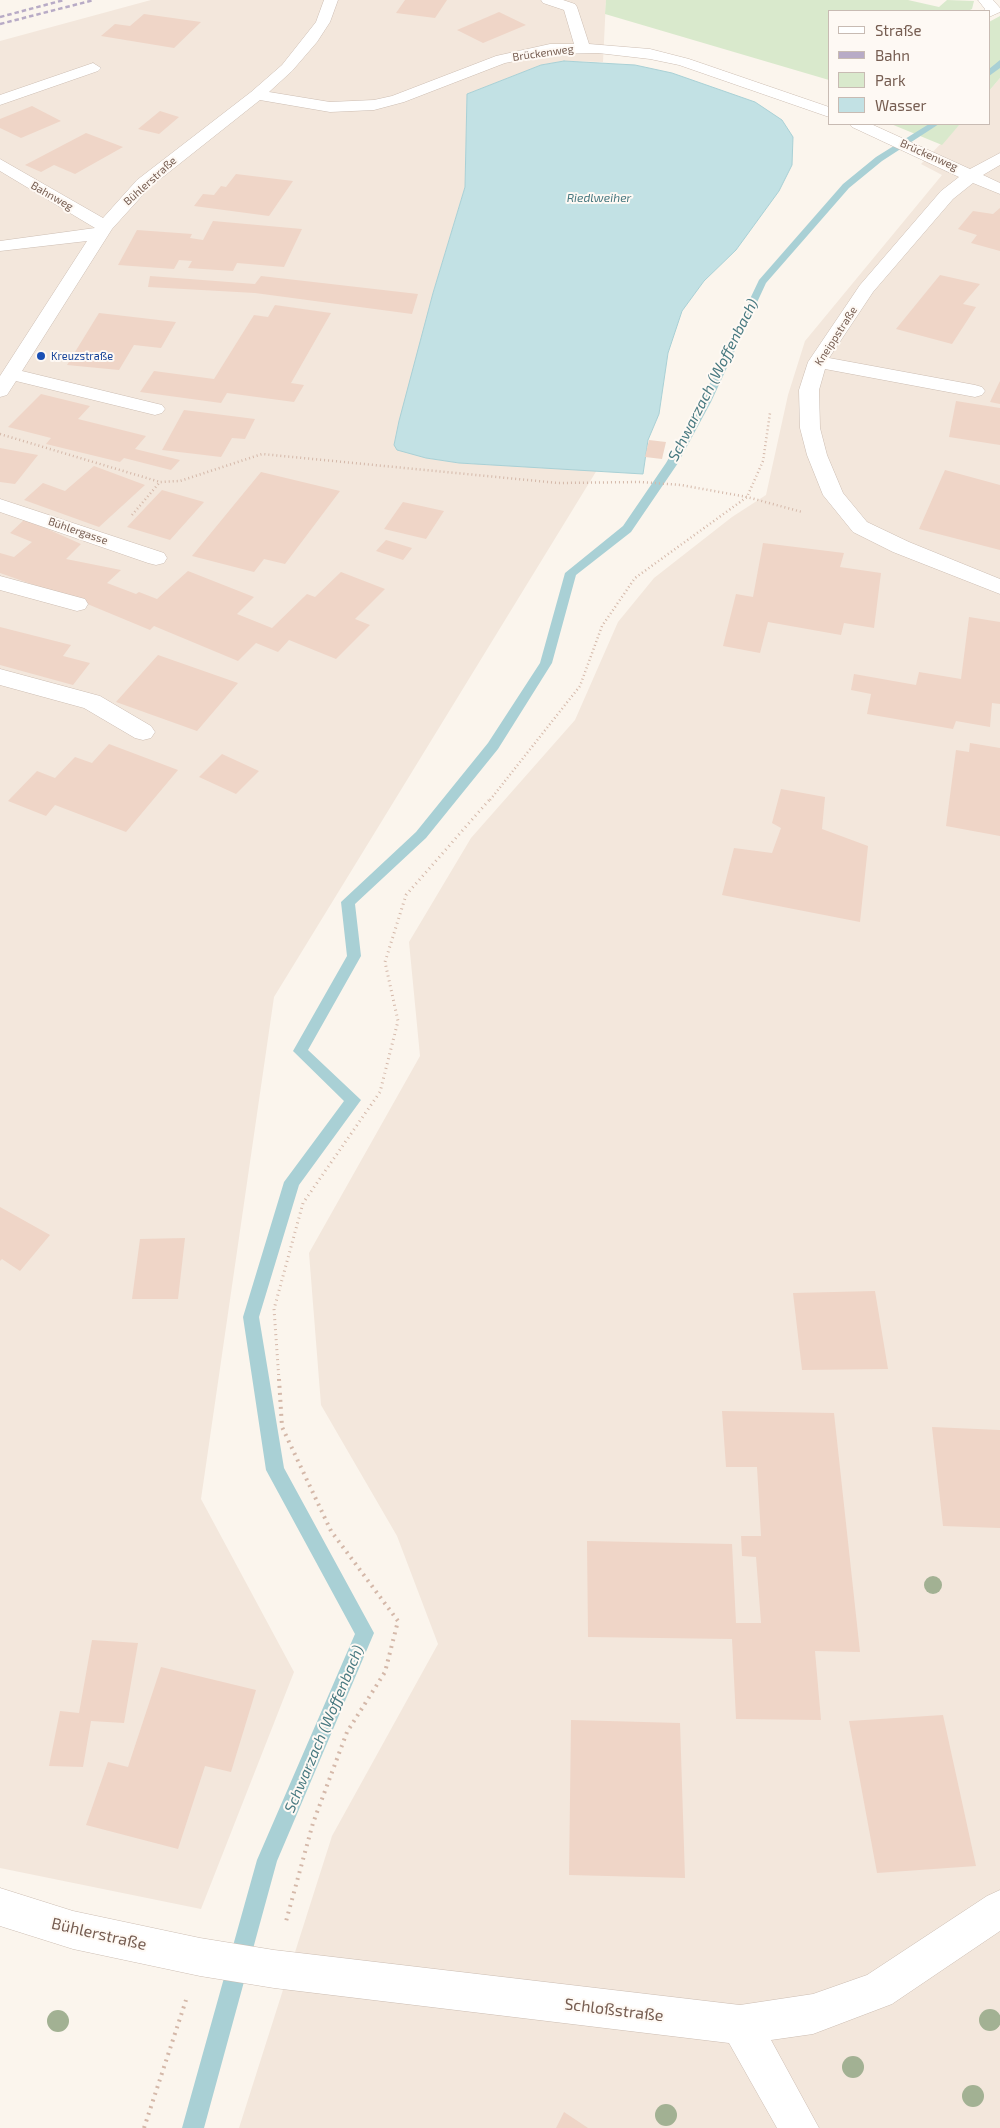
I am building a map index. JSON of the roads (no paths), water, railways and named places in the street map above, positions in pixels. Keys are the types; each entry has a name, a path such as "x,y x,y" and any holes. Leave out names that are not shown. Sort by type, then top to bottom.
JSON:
{"street":[{"name":"Bühlerstraße","path":"0,392 101,230 142,184 256,95 302,52 323,22 331,0"},
{"path":"548,0 570,7 583,47"},
{"path":"985,0 994,10 990,12"},
{"name":"Brückenweg","path":"256,95 330,107 374,105 398,100 501,59 550,50 583,47 623,50 684,62 828,110"},
{"path":"0,100 93,68"},
{"name":"Brückenweg","path":"860,125 924,152 1000,189"},
{"name":"Kneippstraße","path":"1000,158 972,175 947,195 866,289 816,362 809,390 810,428 816,455 833,496 860,527 901,548 1000,587"},
{"name":"Bahnweg","path":"0,164 101,230"},
{"path":"0,246 101,230"},
{"path":"816,362 975,391"},
{"path":"12,374 155,409"},
{"name":"Bühlergasse","path":"0,505 156,558"},
{"path":"0,583 77,604"},
{"path":"0,677 92,702 143,732"},
{"name":"Bühlerstraße","path":"0,1907 73,1930 200,1957"},
{"name":"Schloßstraße","path":"200,1957 274,1969 740,2025 813,2014 878,1990 1000,1909"},
{"path":"740,2025 799,2128"}],"water":[{"name":"Riedlweiher","path":"564,61 635,65 672,73 755,102 782,120 793,137 792,165 779,191 736,250 704,281 682,311 668,353 659,414 648,440 643,474 459,463 426,458 397,450 394,445 399,421 433,293 465,187 467,94 541,65"}],"waterway":[{"name":"Schwarzach (Woffenbach)","path":"990,73 1000,63"},
{"name":"Schwarzach (Woffenbach)","path":"193,2128 267,1860 365,1633 275,1470 251,1317 292,1182 353,1100 300,1051 354,956 348,902 421,835 493,746 546,663 571,573 627,529 672,463 706,402 762,282 846,186 879,159 933,125"}],"railway":[{"path":"0,17 64,0"},
{"path":"0,24 94,0"}],"place":[{"name":"Kreuzstraße","path":"41,356"}]}
